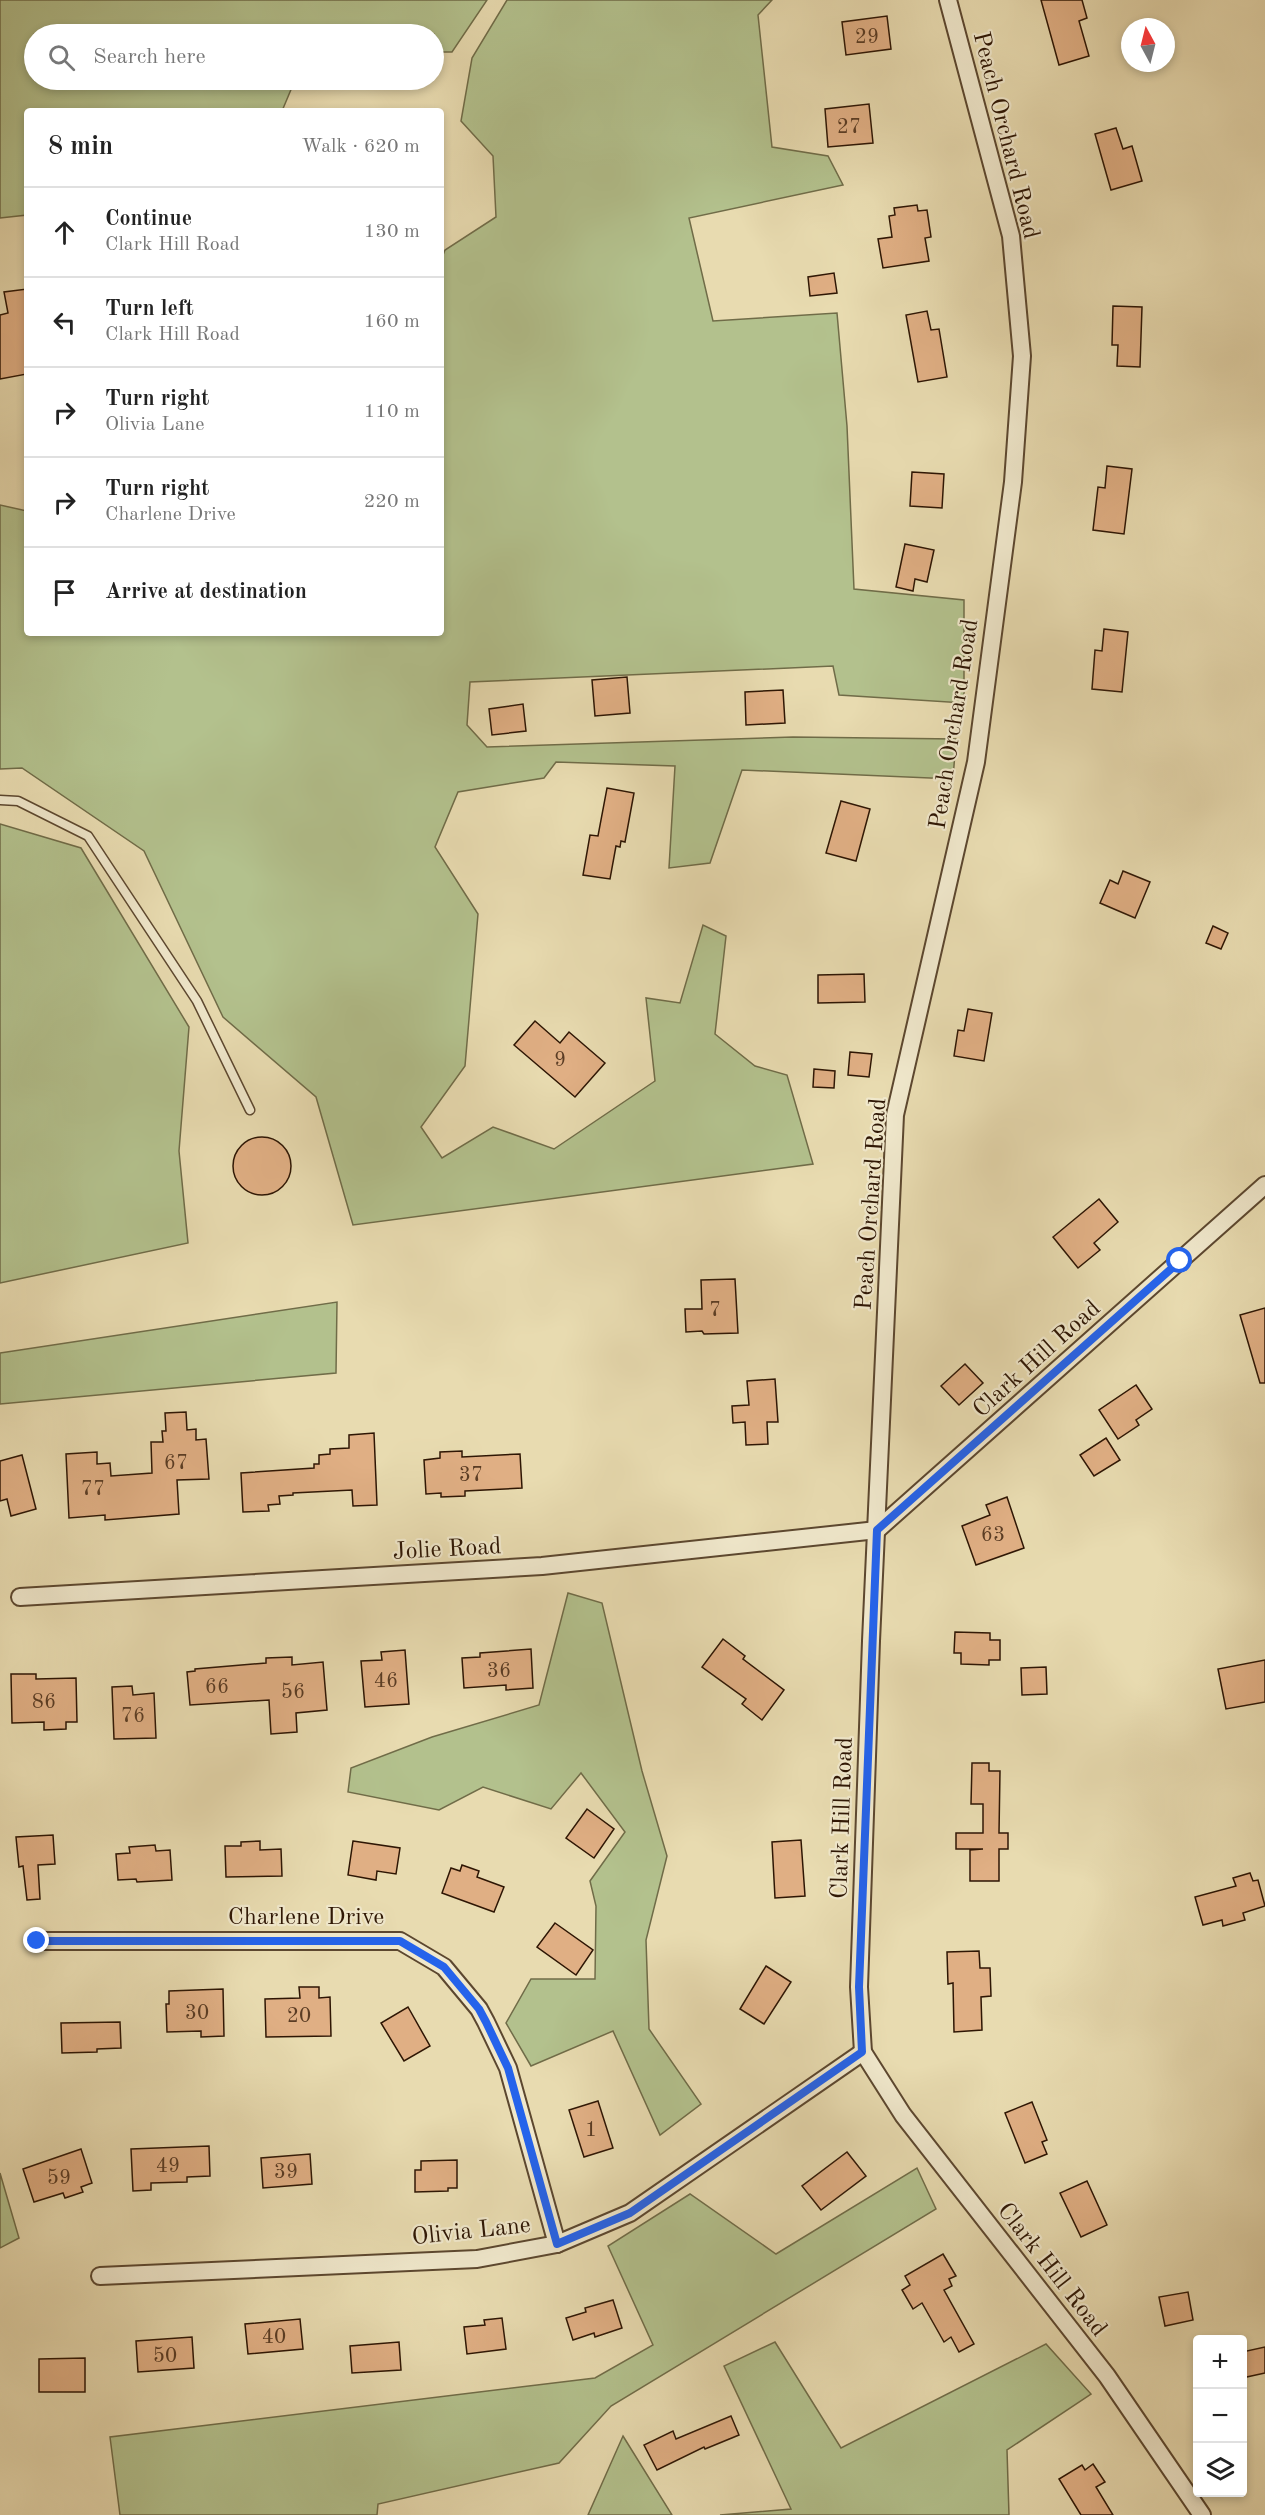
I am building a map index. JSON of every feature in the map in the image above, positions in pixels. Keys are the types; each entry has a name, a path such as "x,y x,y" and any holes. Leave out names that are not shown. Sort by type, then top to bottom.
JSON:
{"street":[{"name":"Peach Orchard Road","path":"877,1530 895,1115 976,762 1013,482 1022,356 1011,236 948,0"},
{"name":"Clark Hill Road","path":"1202,2515 1107,2376 903,2115 862,2052 859,1987 877,1530 1265,1185"},
{"name":"Jolie Road","path":"20,1597 542,1566 877,1530"},
{"name":"Charlene Drive","path":"37,1941 400,1941 444,1967 479,2009 486,2022 508,2068 557,2244"},
{"name":"Olivia Lane","path":"100,2276 477,2259 557,2244 630,2213 862,2052"}],"lane":[{"path":"0,800 18,801 88,836 196,1001 250,1110"}],"green space":[{"path":"0,0 487,0 452,52 444,52 444,24 24,24 24,90 291,90 283,108 24,108 24,215 0,218"},
{"path":"507,0 772,0 758,15 772,147 828,156 843,185 689,218 713,321 837,313 847,426 854,589 964,600 964,703 839,695 833,666 470,682 467,725 487,747 793,737 956,739 953,779 742,770 710,863 669,868 675,766 556,762 544,778 458,792 435,847 478,914 465,1066 421,1127 442,1158 493,1127 554,1149 655,1081 646,998 680,1003 703,925 726,936 715,1034 755,1066 787,1075 813,1164 353,1225 316,1097 223,1017 144,851 22,768 0,769 0,505 24,510 24,636 444,636 444,252 496,217 493,156 461,121 472,58"},
{"path":"0,824 81,848 189,1027 179,1151 188,1243 0,1283"},
{"path":"337,1302 336,1373 0,1404 0,1353"},
{"path":"568,1593 602,1603 642,1771 667,1856 646,1940 649,2029 701,2104 660,2135 613,2031 531,2066 506,2023 531,1979 595,1979 596,1906 590,1881 625,1832 581,1773 551,1809 483,1787 439,1810 348,1792 351,1768 432,1737 539,1705"},
{"path":"917,2168 936,2209 611,2406 559,2463 378,2504 377,2515 120,2515 110,2437 595,2378 653,2345 608,2246 690,2194 776,2254"},
{"path":"0,2173 19,2238 0,2248"},
{"path":"775,2342 841,2448 1046,2344 1091,2394 1007,2450 1009,2515 720,2515 791,2509 724,2366"},
{"path":"623,2436 672,2515 588,2515"}],"building":[{"path":"1041,0 1082,0 1087,18 1079,21 1089,56 1059,65"},
{"path":"887,16 891,49 846,55 842,22"},
{"path":"869,104 873,143 828,147 825,109"},
{"path":"1116,128 1123,149 1132,146 1142,181 1111,190 1095,134"},
{"path":"917,205 918,211 927,210 931,237 925,238 929,261 883,268 878,239 892,237 889,216 895,215 894,208"},
{"path":"834,273 837,293 810,296 808,277"},
{"path":"24,289 24,375 0,379 0,315 8,313 4,292"},
{"path":"1113,306 1142,307 1140,367 1117,366 1118,345 1112,345"},
{"path":"927,311 931,330 939,329 947,377 918,382 906,315"},
{"path":"1107,466 1132,469 1124,534 1093,530 1098,487 1105,488"},
{"path":"912,472 944,474 942,508 910,506"},
{"path":"905,544 934,550 927,582 915,579 913,591 896,587"},
{"path":"1104,629 1128,632 1122,692 1092,689 1095,650 1102,651"},
{"path":"627,677 630,713 595,716 592,680"},
{"path":"783,690 785,723 746,725 745,692"},
{"path":"523,704 526,731 492,735 489,709"},
{"path":"607,788 634,793 625,842 621,841 620,847 616,846 610,879 583,875 590,835 598,836"},
{"path":"841,801 870,809 856,861 826,853"},
{"path":"1123,871 1150,882 1135,918 1100,903 1110,880 1118,884"},
{"path":"1213,926 1228,933 1221,949 1206,943"},
{"path":"864,974 865,1002 818,1003 818,975"},
{"path":"968,1009 992,1013 984,1061 954,1056 958,1030 964,1031"},
{"path":"535,1021 560,1043 569,1032 605,1063 575,1097 514,1045"},
{"path":"850,1052 872,1054 869,1077 848,1075"},
{"path":"814,1069 835,1071 834,1088 813,1087"},
{"path":"262,1137 278,1142 286,1150 291,1166 286,1182 278,1190 262,1195 246,1190 238,1182 233,1166 238,1150 246,1142"},
{"path":"1099,1199 1118,1222 1094,1243 1100,1250 1078,1268 1053,1237"},
{"path":"735,1279 738,1333 686,1332 685,1309 702,1309 701,1280"},
{"path":"1265,1308 1265,1383 1260,1383 1240,1315"},
{"path":"965,1364 983,1383 959,1405 941,1386"},
{"path":"775,1379 778,1422 767,1422 768,1444 746,1445 745,1422 733,1423 732,1406 749,1405 747,1381"},
{"path":"1136,1385 1152,1409 1136,1420 1139,1425 1118,1439 1099,1410"},
{"path":"186,1412 187,1430 196,1429 196,1440 206,1439 209,1479 177,1480 179,1514 105,1520 105,1515 69,1518 66,1454 97,1452 97,1464 110,1463 111,1476 152,1473 151,1442 163,1442 162,1431 166,1431 165,1413"},
{"path":"374,1433 377,1505 353,1506 352,1490 293,1493 293,1495 279,1496 280,1504 268,1505 269,1511 243,1512 241,1473 314,1468 314,1464 319,1464 319,1455 330,1454 330,1449 349,1448 349,1435"},
{"path":"1106,1438 1120,1460 1094,1476 1080,1455"},
{"path":"462,1451 462,1457 520,1454 522,1488 465,1491 465,1496 441,1497 441,1493 426,1494 424,1460 440,1458 440,1452"},
{"path":"22,1455 36,1509 11,1516 7,1499 0,1501 0,1461"},
{"path":"1007,1497 1024,1548 976,1565 962,1526 990,1515 986,1505"},
{"path":"955,1632 990,1633 990,1640 1000,1640 1000,1660 989,1660 989,1665 961,1664 961,1653 954,1653"},
{"path":"723,1639 745,1656 743,1659 784,1690 762,1720 742,1704 746,1699 702,1667"},
{"path":"531,1649 533,1688 506,1690 506,1685 464,1688 462,1658 480,1657 480,1653"},
{"path":"405,1650 409,1704 365,1707 361,1661 382,1660 381,1652"},
{"path":"292,1657 292,1665 323,1662 327,1710 296,1713 297,1732 271,1734 269,1700 190,1705 187,1672 195,1671 195,1669 266,1663 266,1658"},
{"path":"1265,1660 1265,1702 1226,1709 1218,1669"},
{"path":"1046,1667 1047,1694 1022,1695 1021,1668"},
{"path":"11,1674 36,1674 36,1679 76,1678 77,1722 66,1722 66,1729 44,1730 44,1722 12,1723"},
{"path":"132,1686 133,1695 154,1693 156,1738 114,1739 112,1687"},
{"path":"972,1763 989,1763 989,1771 1000,1771 999,1833 1008,1833 1008,1849 999,1849 999,1881 970,1881 970,1850 983,1849 956,1849 956,1833 983,1833 983,1804 971,1804"},
{"path":"587,1809 614,1829 594,1858 566,1838"},
{"path":"53,1835 55,1864 38,1865 40,1899 27,1900 23,1866 19,1867 16,1837"},
{"path":"801,1840 805,1896 775,1898 772,1842"},
{"path":"260,1841 260,1850 281,1849 282,1876 226,1877 225,1846 241,1846 241,1842"},
{"path":"353,1841 400,1848 396,1874 377,1871 376,1880 348,1875"},
{"path":"155,1845 156,1851 170,1850 172,1880 137,1882 136,1879 118,1880 116,1854 130,1853 129,1847"},
{"path":"462,1865 479,1871 477,1877 504,1887 494,1912 442,1893 451,1868 460,1871"},
{"path":"1250,1873 1253,1881 1258,1880 1265,1906 1243,1913 1245,1920 1223,1926 1222,1920 1203,1925 1195,1897 1236,1886 1233,1878"},
{"path":"555,1923 593,1950 576,1975 537,1947"},
{"path":"979,1951 980,1968 990,1968 991,1996 981,1997 982,2030 954,2032 953,1983 948,1984 947,1952"},
{"path":"766,1966 791,1982 764,2024 740,2009"},
{"path":"299,1987 319,1987 319,1998 330,1997 331,2036 266,2037 265,1999 300,1998"},
{"path":"223,1989 224,2036 201,2037 201,2031 167,2032 166,2004 169,2004 169,1991"},
{"path":"408,2007 430,2046 404,2061 381,2023"},
{"path":"120,2022 121,2048 97,2049 97,2052 62,2053 61,2023"},
{"path":"598,2101 613,2148 584,2157 569,2110"},
{"path":"1032,2102 1047,2140 1042,2142 1047,2154 1025,2163 1005,2113"},
{"path":"209,2146 210,2176 187,2177 187,2182 151,2183 151,2190 133,2191 131,2149"},
{"path":"81,2149 92,2183 81,2187 83,2192 65,2198 63,2193 34,2202 23,2169"},
{"path":"847,2152 866,2176 821,2210 802,2186"},
{"path":"310,2154 312,2184 263,2188 261,2158"},
{"path":"457,2160 457,2188 448,2188 448,2191 415,2192 415,2170 421,2170 421,2161"},
{"path":"1087,2181 1107,2225 1081,2237 1060,2193"},
{"path":"943,2254 956,2276 949,2279 952,2286 944,2290 974,2344 959,2352 951,2337 944,2342 922,2303 913,2309 902,2290 910,2285 905,2276"},
{"path":"1188,2292 1193,2320 1165,2326 1159,2297"},
{"path":"613,2300 622,2328 595,2337 594,2333 573,2340 566,2318 586,2312 585,2308"},
{"path":"502,2318 506,2349 467,2354 464,2327 485,2325 484,2320"},
{"path":"300,2319 303,2349 248,2354 245,2324"},
{"path":"192,2337 194,2368 138,2372 136,2341"},
{"path":"399,2342 401,2370 352,2373 350,2346"},
{"path":"1265,2347 1265,2373 1247,2377 1247,2351"},
{"path":"85,2358 85,2392 39,2392 39,2359"},
{"path":"731,2416 739,2435 705,2449 704,2447 657,2470 644,2445 673,2431 676,2439"},
{"path":"1093,2464 1105,2482 1096,2487 1113,2515 1081,2515 1059,2479 1082,2465 1085,2470"}],"route":[{"path":"37,1941 280,1939 400,1941 444,1967 479,2009 486,2022 508,2068 557,2244 630,2213 862,2052 859,1987 877,1530 923,1492 1180,1261"}]}
